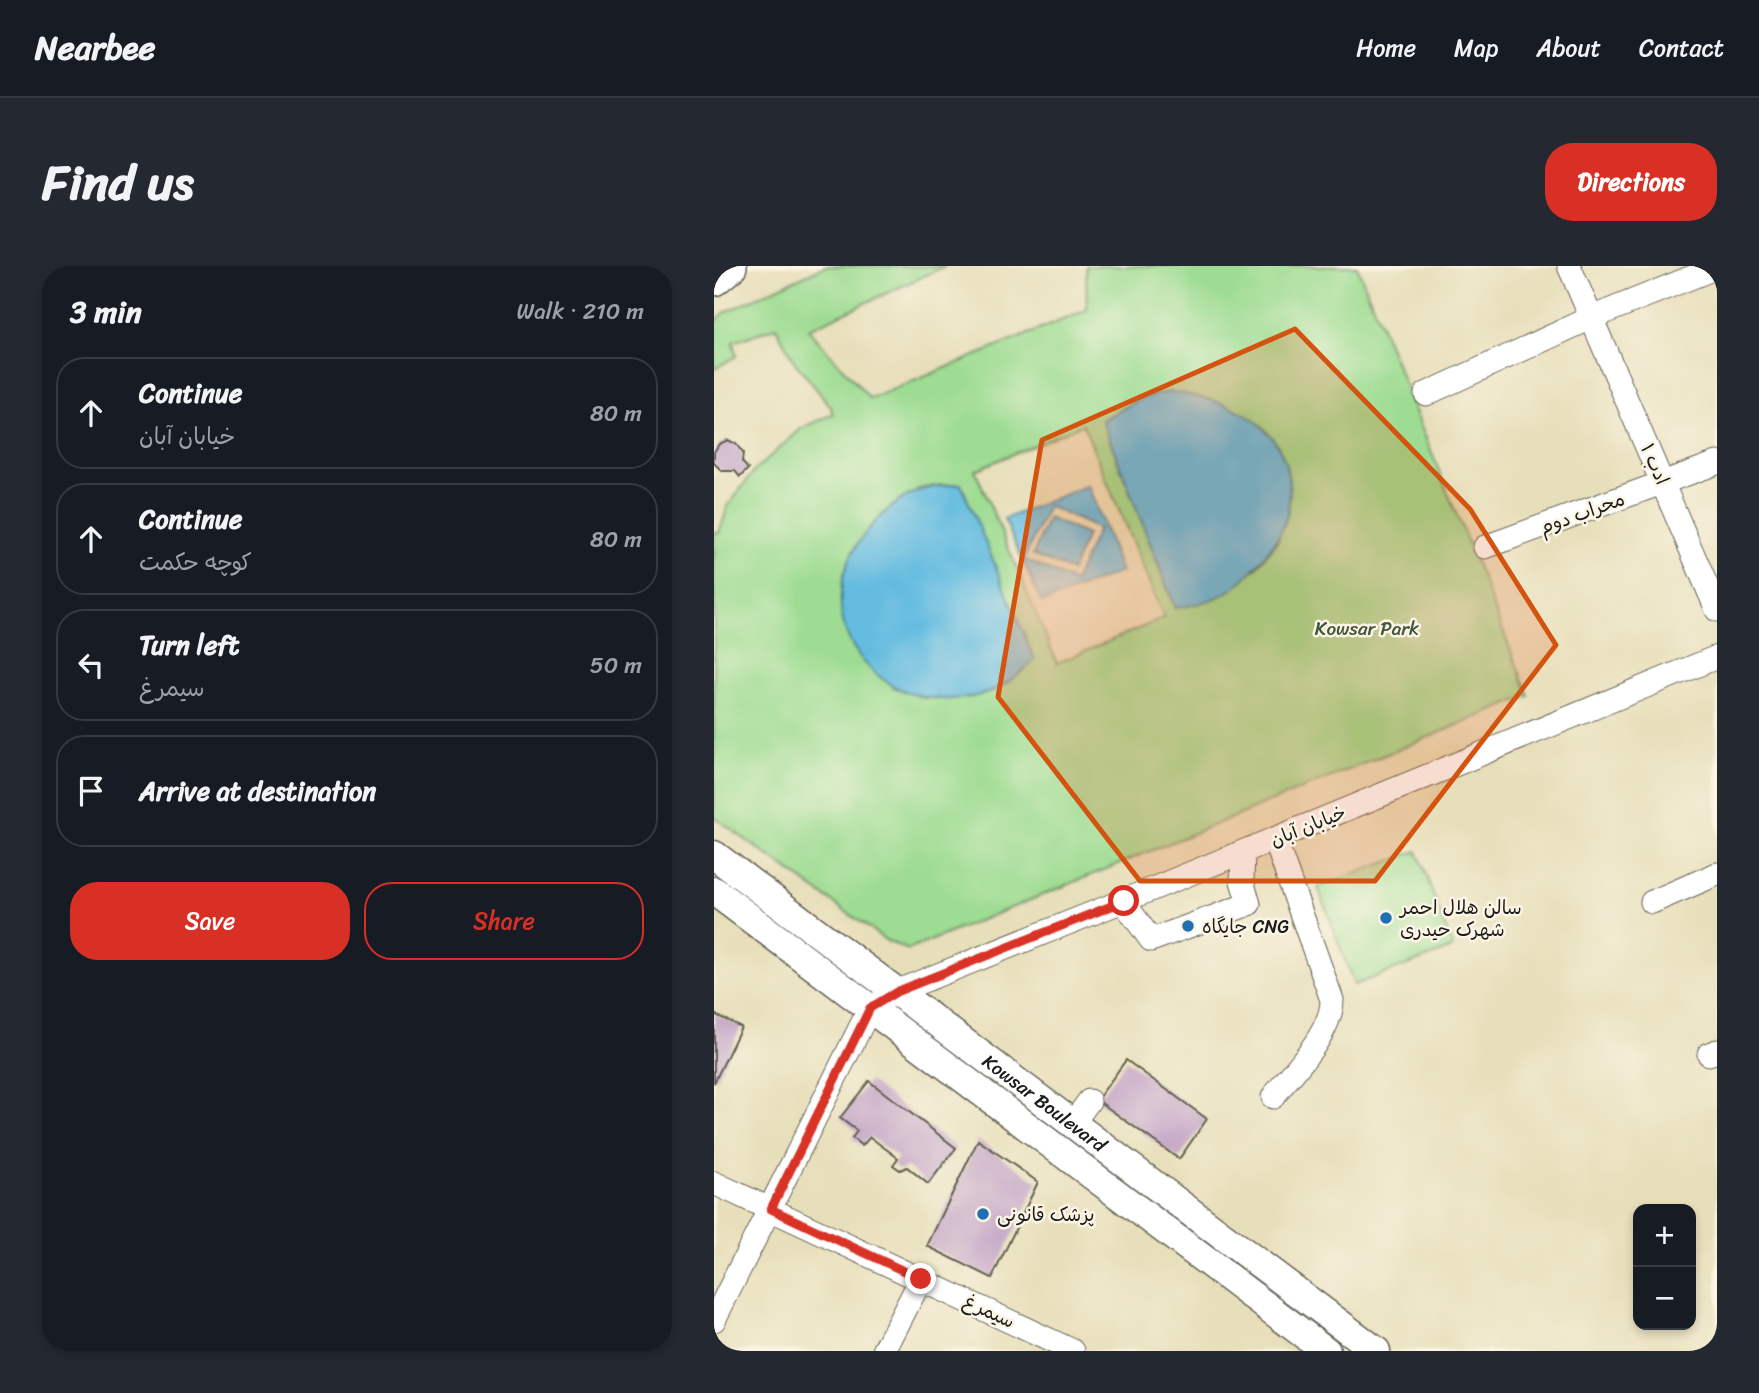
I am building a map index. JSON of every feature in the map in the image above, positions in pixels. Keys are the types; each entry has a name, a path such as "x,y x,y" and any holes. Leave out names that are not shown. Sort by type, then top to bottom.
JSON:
{"highway":[{"path":"714,279 730,266"}],"main road":[{"name":"Kowsar Boulevard","path":"714,855 898,991 1081,1112 1376,1351"},
{"name":"Kowsar Boulevard","path":"714,891 1326,1351"}],"street":[{"name":"ادب ۱","path":"1569,266 1717,610"},
{"path":"1426,394 1591,318 1717,267"},
{"name":"محراب دوم","path":"1485,547 1717,463"},
{"name":"خیابان آبان","path":"870,1008 898,991 1275,840 1717,657"},
{"path":"1273,1097 1321,1035 1332,1010 1332,1000 1275,840"},
{"path":"1124,901 1151,940 1249,904 1242,881 1243,852"},
{"path":"1652,902 1717,874"},
{"path":"714,1320 870,1008"},
{"name":"سیمرغ","path":"714,1182 1062,1348"},
{"path":"884,1351 921,1279"}],"highlighted area":[{"path":"1295,329 1470,509 1556,645 1375,881 1140,881 998,697 1042,440"}],"green space":[{"name":"Kowsar Park","path":"825,266 946,266 808,329 870,399 1087,310 1086,266 1357,266 1529,696 908,950 887,941 714,817 714,532 719,533 728,506 755,470 802,428 833,414 831,407 793,360 776,327 733,342 736,356 714,369 714,323 725,312","holes":["1083,424 1164,618 1057,663 975,470","1289,479 1278,540 1254,571","961,484 957,698 924,698 893,687 917,489"]},
{"name":"سالن هلال احمر شهرک حیدری","path":"1417,851 1453,948 1354,985 1318,887"}],"water":[{"path":"1169,392 1190,395 1230,407 1263,428 1276,443 1285,461 1290,494 1281,531 1264,557 1245,578 1215,598 1175,608 1102,420 1142,398"},
{"path":"961,484 1035,660 994,690 947,699 911,693 881,678 858,654 844,625 841,592 850,558 873,524 893,505 923,490"},
{"path":"1088,485 1121,572 1042,603 1004,519","holes":["1048,506 1098,529 1074,582 1024,559"]},
{"path":"1048,518 1087,535 1071,571 1033,555"}],"building":[{"path":"728,440 736,444 743,453 742,462 748,469 740,477 735,471 722,471 714,463 714,452 719,444"},
{"path":"714,1014 741,1027 714,1083"},
{"path":"1126,1060 1207,1119 1179,1159 1097,1100"},
{"path":"869,1081 956,1148 928,1184 907,1167 900,1170 893,1165 898,1158 870,1137 862,1146 852,1138 857,1131 840,1118"},
{"name":"پزشک قانونی","path":"978,1140 1038,1182 992,1278 927,1246"}],"place":[{"name":"سالن هلال احمر شهرک حیدری","path":"1386,918"},
{"name":"جایگاه CNG","path":"1188,926"},
{"name":"پزشک قانونی","path":"983,1214"}],"route":[{"path":"921,1279 771,1209 870,1008 898,991 1124,901"}]}
